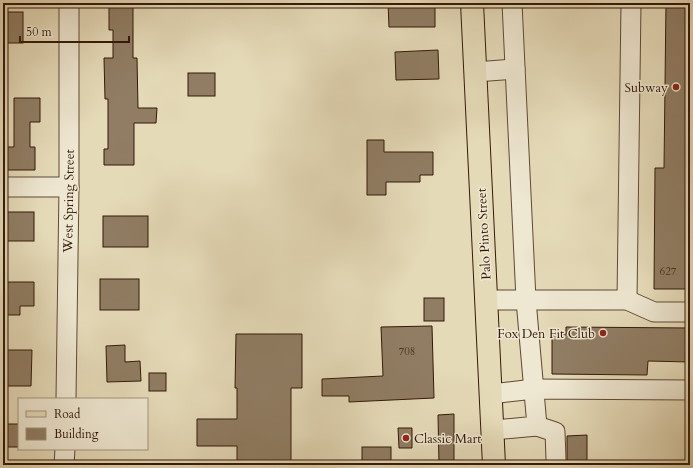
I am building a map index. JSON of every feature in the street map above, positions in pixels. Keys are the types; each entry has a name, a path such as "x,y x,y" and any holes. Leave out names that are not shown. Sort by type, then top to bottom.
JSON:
{"main road":[{"name":"Palo Pinto Street","path":"472,3 486,300 494,430 494,465"}],"street":[{"name":"West Spring Street","path":"66,398 69,187 69,3"},
{"path":"512,3 526,300 537,426"},
{"path":"627,300 631,3"},
{"path":"475,72 515,69"},
{"path":"3,187 69,187"},
{"path":"486,300 627,300 654,312 690,312"},
{"path":"492,394 534,389 690,390"},
{"path":"494,430 537,426 554,432 556,459"},
{"path":"64,465 65,450"}],"building":[{"path":"109,3 133,3 133,58 137,58 138,108 157,108 156,123 134,123 134,165 104,165 104,149 108,149 108,99 105,99 104,58 113,58 113,30 109,30"},
{"path":"388,3 435,3 435,27 389,27"},
{"path":"666,3 690,3 690,289 654,289 655,168 664,168"},
{"path":"3,12 23,12 23,43 3,43"},
{"path":"438,50 439,79 396,80 395,52"},
{"path":"188,73 215,73 215,96 188,96"},
{"path":"14,98 40,98 40,122 30,122 30,147 35,147 35,170 3,170 3,147 14,147"},
{"path":"367,140 384,140 384,152 433,152 433,175 420,175 420,182 386,182 386,195 367,195"},
{"path":"5,212 34,212 34,241 5,241"},
{"path":"103,216 148,216 148,247 103,247"},
{"path":"100,279 139,279 139,310 100,310"},
{"path":"3,282 34,282 34,306 20,306 20,315 6,315 6,307 3,307"},
{"path":"424,298 444,298 444,321 424,321"},
{"path":"432,326 434,398 349,402 349,396 322,396 322,379 383,376 381,327"},
{"path":"566,327 690,328 690,362 648,361 647,375 552,374 552,334 566,334"},
{"path":"236,334 302,334 302,388 291,388 291,461 237,461 237,446 197,446 197,419 237,419 237,388 235,388"},
{"path":"125,345 125,362 140,361 141,381 107,382 106,346"},
{"path":"5,350 32,350 31,386 5,386"},
{"path":"149,373 166,373 166,391 149,391"},
{"path":"454,414 454,465 439,465 438,415"},
{"path":"3,424 18,424 18,447 3,447"},
{"path":"398,428 412,428 412,448 399,448"},
{"path":"587,435 587,465 567,465 567,436"},
{"path":"362,447 391,447 391,465 362,465"}],"place":[{"name":"Subway","path":"676,87"},
{"name":"Fox Den Fit Club","path":"603,333"},
{"name":"Classic Mart","path":"406,438"}]}
